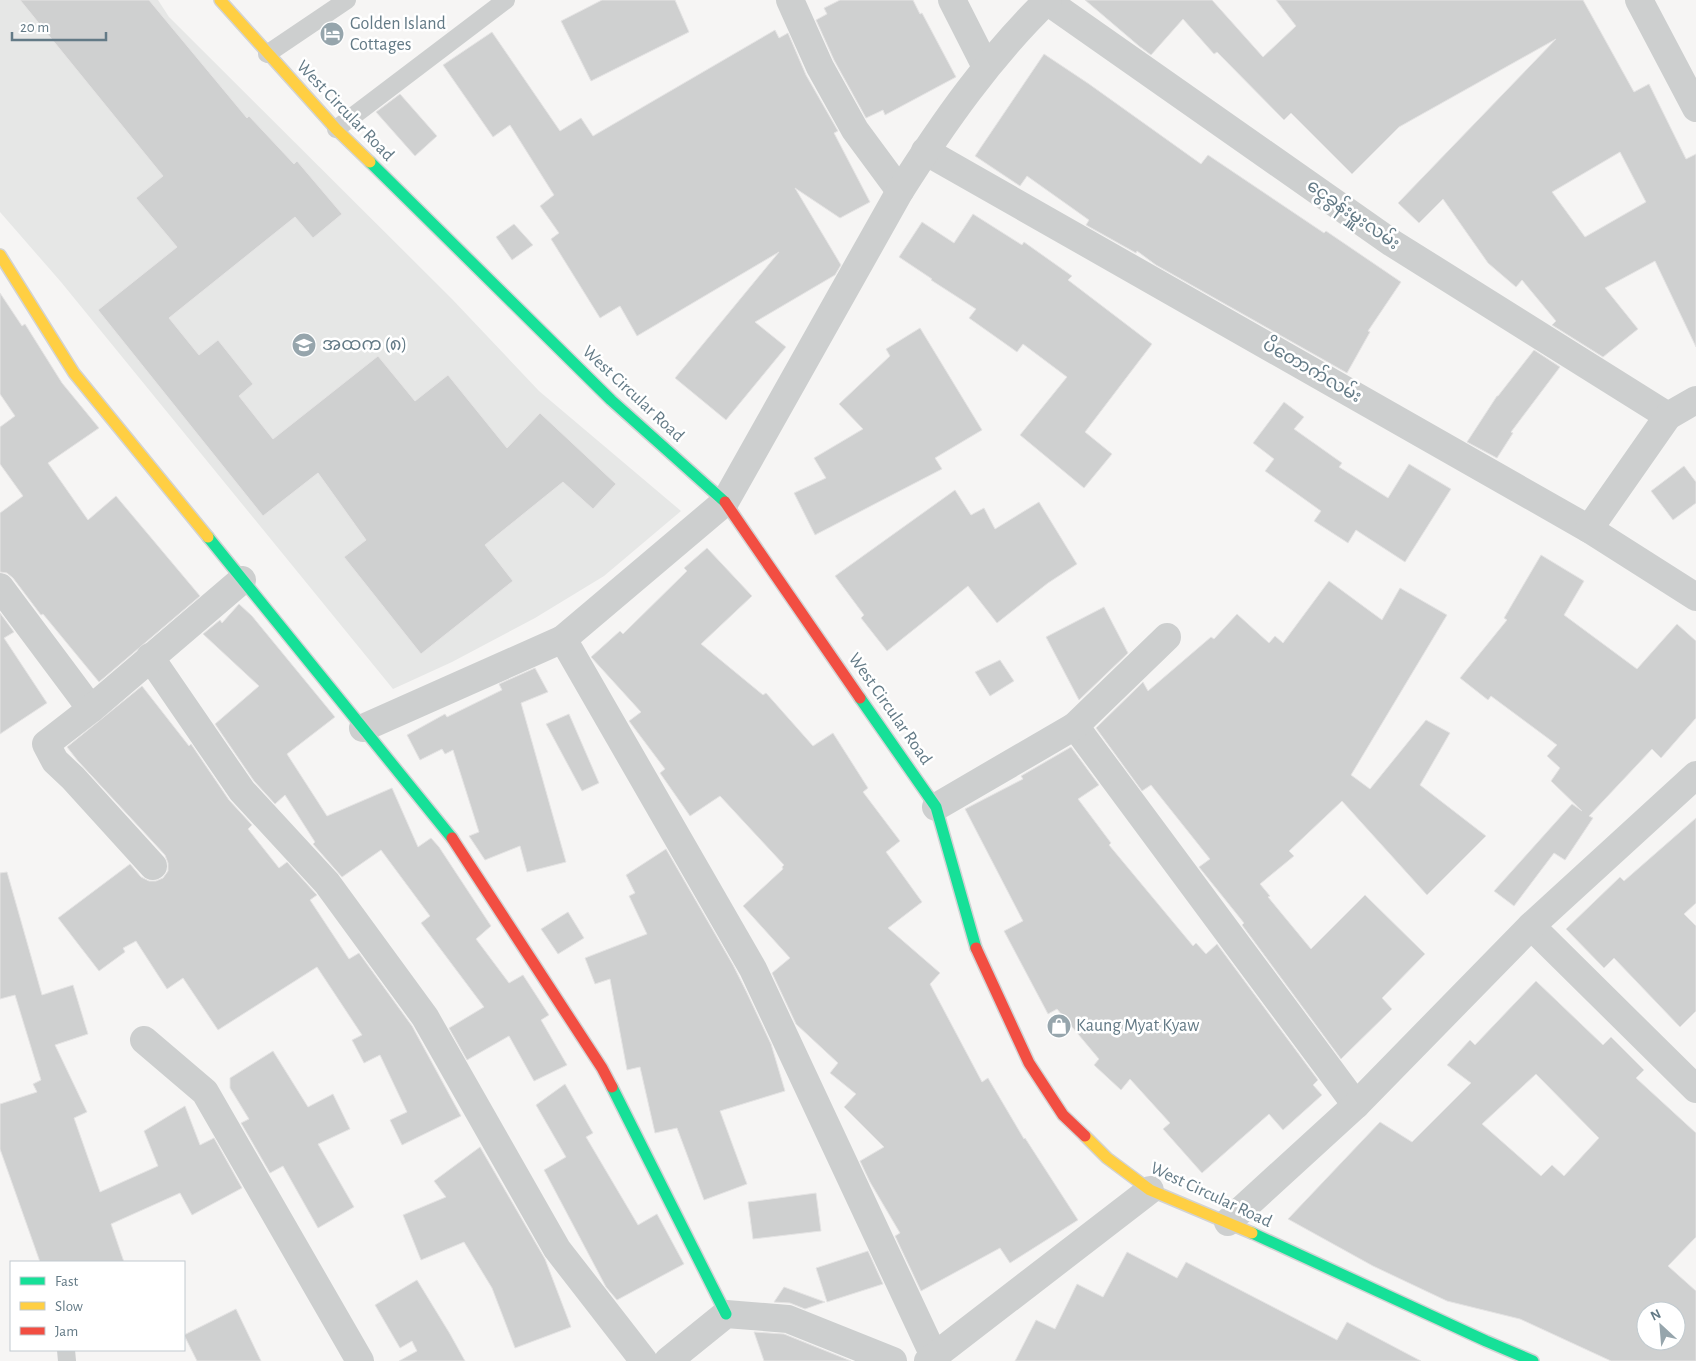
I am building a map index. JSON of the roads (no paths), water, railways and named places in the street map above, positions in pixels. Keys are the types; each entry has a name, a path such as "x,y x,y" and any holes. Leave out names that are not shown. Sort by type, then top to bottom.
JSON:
{"street":[{"name":"West Circular Road","path":"220,0 336,129 611,400 724,502 936,807 974,944 1029,1062 1062,1114 1107,1158 1150,1190 1185,1206 1228,1222 1533,1361"},
{"path":"790,0 820,67 855,130 900,190"},
{"path":"952,0 986,67"},
{"path":"1639,0 1695,106"},
{"path":"363,728 563,639 724,502 900,190 925,151 986,67 1048,1"},
{"name":"ငွေခွန်းမှူးလမ်း","path":"1048,1 1392,242 1668,416"},
{"name":"ပိတောက်လမ်း","path":"925,151 1589,529 1696,596"},
{"path":"0,255 74,373 447,830 602,1068 726,1314"},
{"path":"1589,529 1668,416 1696,400"},
{"path":"153,866 73,778 55,761 46,744 242,580"},
{"path":"0,587 91,708"},
{"path":"936,807 1075,726 1167,637"},
{"path":"563,639 753,969 931,1359 1150,1190"},
{"path":"150,657 242,790 327,883 425,1017 557,1249 644,1361"},
{"path":"1075,726 1356,1105"},
{"path":"1228,1222 1356,1105 1531,926 1696,775"},
{"path":"1531,926 1696,1089"},
{"path":"144,1040 205,1092 360,1361"},
{"path":"668,1361 726,1314 788,1319 893,1361"}],"lane":[{"path":"267,54 347,0"},
{"path":"336,129 506,0"}],"place":[{"name":"Golden Island Cottages","path":"332,34"},
{"name":"အထက (၈)","path":"304,345"},
{"name":"Kaung Myat Kyaw","path":"1059,1026"}]}
